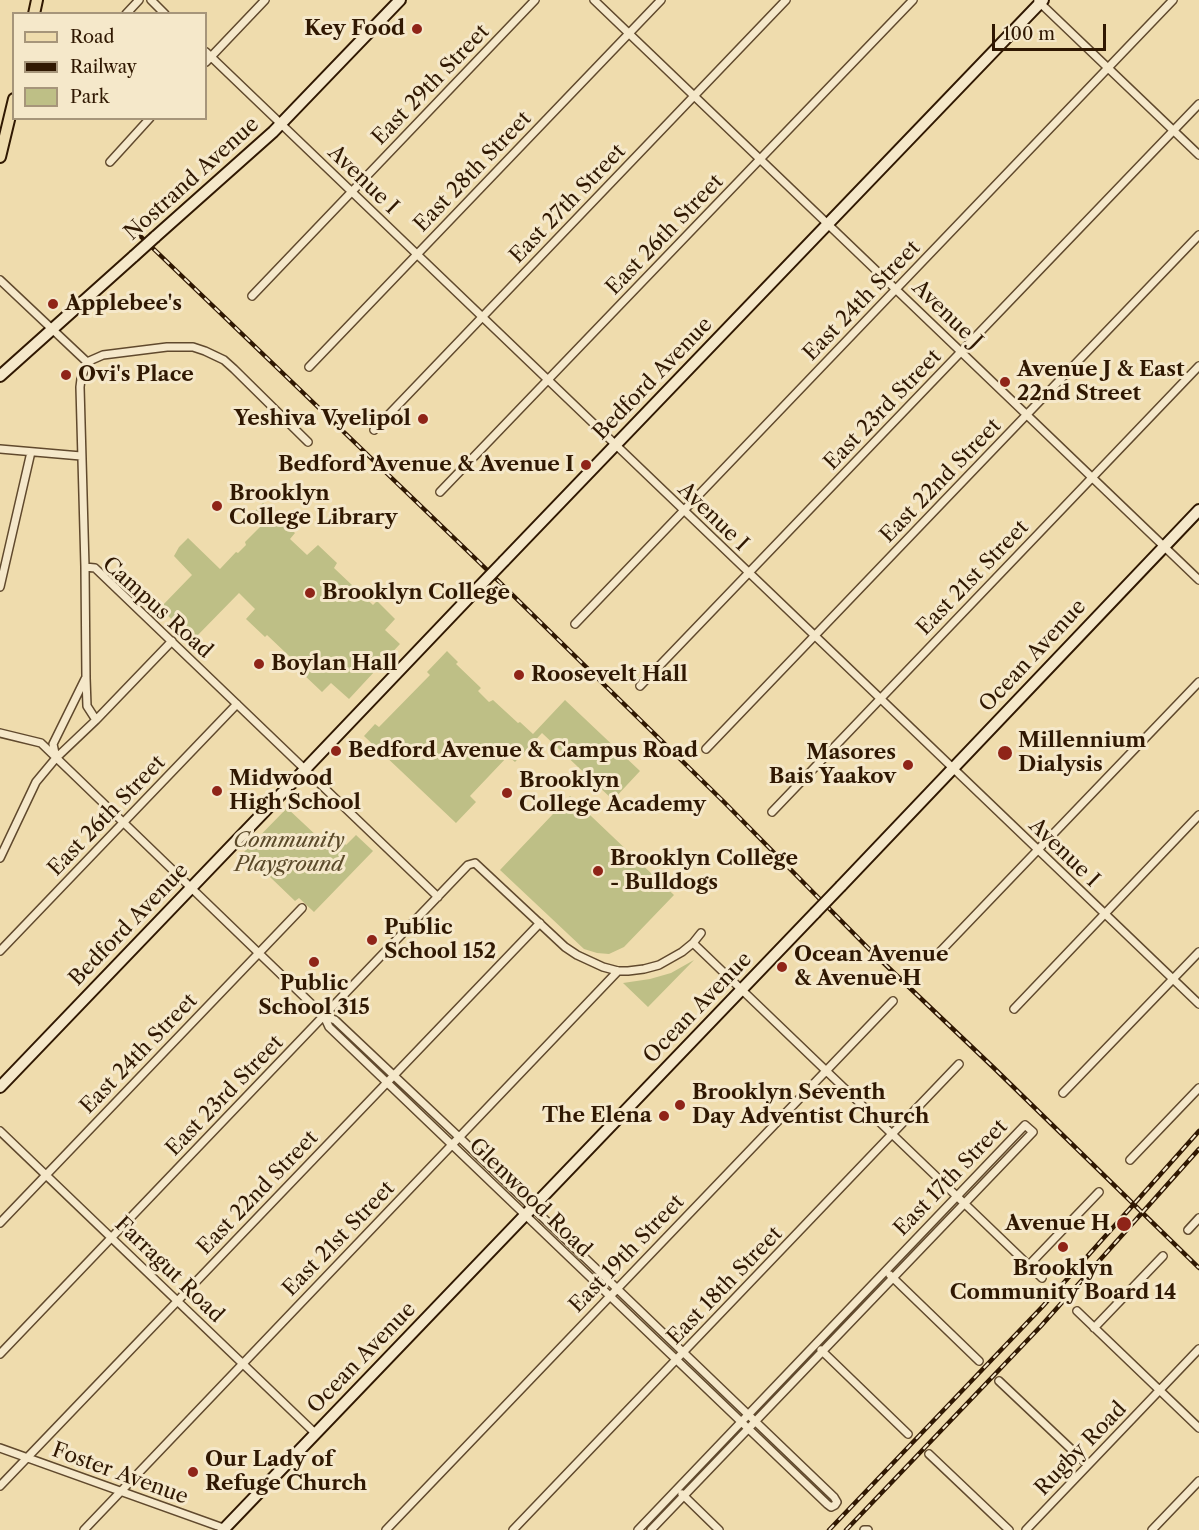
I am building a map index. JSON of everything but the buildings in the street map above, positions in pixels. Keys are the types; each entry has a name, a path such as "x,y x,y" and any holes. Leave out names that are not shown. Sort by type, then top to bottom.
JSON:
{"main road":[{"name":"Nostrand Avenue","path":"0,376 281,125 400,0"},
{"name":"Bedford Avenue","path":"0,1087 1040,1"},
{"path":"1,150 12,107"},
{"name":"Ocean Avenue","path":"225,1530 1199,510"}],"street":[{"path":"128,12 139,0"},
{"path":"151,0 163,12"},
{"path":"207,57 265,0"},
{"name":"East 29th Street","path":"252,296 536,0"},
{"name":"Avenue J","path":"594,0 1199,580"},
{"name":"East 28th Street","path":"309,367 661,0"},
{"name":"East 27th Street","path":"374,430 786,0"},
{"name":"East 26th Street","path":"440,492 912,0"},
{"name":"East 24th Street","path":"575,624 1173,0"},
{"path":"1040,1 1199,155"},
{"name":"Avenue I","path":"207,57 281,125 1199,1004"},
{"name":"East 23rd Street","path":"640,686 1199,104"},
{"path":"110,162 148,120"},
{"name":"East 22nd Street","path":"706,749 1199,235"},
{"path":"0,280 87,362 113,354 180,346 193,347 214,355 234,369 308,442"},
{"name":"Campus Road","path":"87,362 80,387 85,567 94,568 438,897"},
{"name":"East 21st Street","path":"772,812 1199,366"},
{"path":"0,449 81,456"},
{"path":"0,587 31,452"},
{"path":"85,567 87,706 96,720"},
{"path":"0,858 36,782 56,758 96,720 171,641"},
{"path":"56,758 53,744 86,678"},
{"path":"936,956 1199,682"},
{"name":"East 26th Street","path":"0,951 237,704"},
{"name":"Glenwood Road","path":"0,733 40,743 324,1016 329,1027 386,1083 452,1145 530,1212 617,1288 834,1497 837,1502 835,1505 829,1506 610,1296 530,1212 459,1137 335,1020 324,1016"},
{"path":"1014,1009 1199,815"},
{"name":"East 23rd Street","path":"0,1354 468,865 475,863 540,922"},
{"name":"East 24th Street","path":"0,1223 302,908"},
{"path":"540,922 565,947 577,955 597,965 618,971 659,965 677,956 701,933"},
{"name":"East 22nd Street","path":"0,1486 540,922"},
{"path":"693,943 1042,1278"},
{"path":"1063,1093 1199,951"},
{"name":"East 21st Street","path":"84,1530 618,971"},
{"name":"East 19th Street","path":"386,1530 893,1001"},
{"name":"East 18th Street","path":"513,1530 958,1064"},
{"path":"1130,1160 1199,1088"},
{"name":"East 17th Street","path":"638,1530 1025,1125 1033,1132 651,1530"},
{"name":"Farragut Road","path":"0,1131 316,1434"},
{"path":"1029,1265 1099,1192"},
{"path":"1188,1230 1199,1218"},
{"path":"1094,1328 1163,1256"},
{"path":"886,1271 979,1361"},
{"path":"1077,1311 1199,1428"},
{"path":"815,1345 908,1434"},
{"name":"Rugby Road","path":"1026,1530 1199,1349"},
{"path":"999,1380 1088,1465"},
{"name":"Foster Avenue","path":"0,1448 225,1530"},
{"path":"928,1454 1009,1530"},
{"path":"796,1475 802,1466"},
{"path":"1152,1530 1199,1480"},
{"path":"677,1490 719,1530"}],"green space":[{"path":"263,503 295,533 290,539 307,555 318,545 337,563 334,568 373,605 377,601 395,619 385,630 400,644 349,699 331,683 322,692 303,674 305,671 267,635 265,637 246,619 255,609 239,593 193,640 160,608 192,575 174,556 179,547 188,538 220,569 246,545 245,542 263,524 249,512 255,511"},
{"path":"447,651 458,662 456,664 481,688 478,691 489,702 493,700 533,734 565,700 640,771 613,800 542,733 515,762 508,756 470,796 476,802 456,823 364,736 375,724 379,727 430,675 427,672"},
{"path":"570,796 674,895 624,947 609,954 584,949 500,870"},
{"name":"Community Playground","path":"287,808 334,852 356,835 373,851 314,912 299,898 295,901 244,852"},
{"path":"694,960 648,1007 623,983 671,973"}],"railway":[{"path":"134,230 480,563 724,802 871,951 1199,1268"},
{"path":"829,1530 1043,1306 1199,1131"},
{"path":"846,1530 1041,1326 1199,1149"}],"place":[{"name":"Key Food","path":"417,29"},
{"name":"Applebee's","path":"53,304"},
{"name":"Ovi's Place","path":"66,375"},
{"name":"Avenue J & East 22nd Street","path":"1005,382"},
{"name":"Yeshiva Vyelipol","path":"423,419"},
{"name":"Bedford Avenue & Avenue I","path":"586,465"},
{"name":"Brooklyn College Library","path":"217,506"},
{"name":"Brooklyn College","path":"310,593"},
{"name":"Boylan Hall","path":"259,664"},
{"name":"Roosevelt Hall","path":"519,675"},
{"name":"Bedford Avenue & Campus Road","path":"336,751"},
{"name":"Millennium Dialysis","path":"1005,753"},
{"name":"Masores Bais Yaakov","path":"908,765"},
{"name":"Midwood High School","path":"217,791"},
{"name":"Brooklyn College Academy","path":"507,793"},
{"name":"Brooklyn College - Bulldogs","path":"598,871"},
{"name":"Public School 152","path":"372,940"},
{"name":"Public School 315","path":"314,962"},
{"name":"Ocean Avenue & Avenue H","path":"782,967"},
{"name":"Brooklyn Seventh Day Adventist Church","path":"680,1105"},
{"name":"The Elena","path":"664,1116"},
{"name":"Avenue H","path":"1124,1224"},
{"name":"Brooklyn Community Board 14","path":"1063,1247"},
{"name":"Our Lady of Refuge Church","path":"193,1472"}]}
